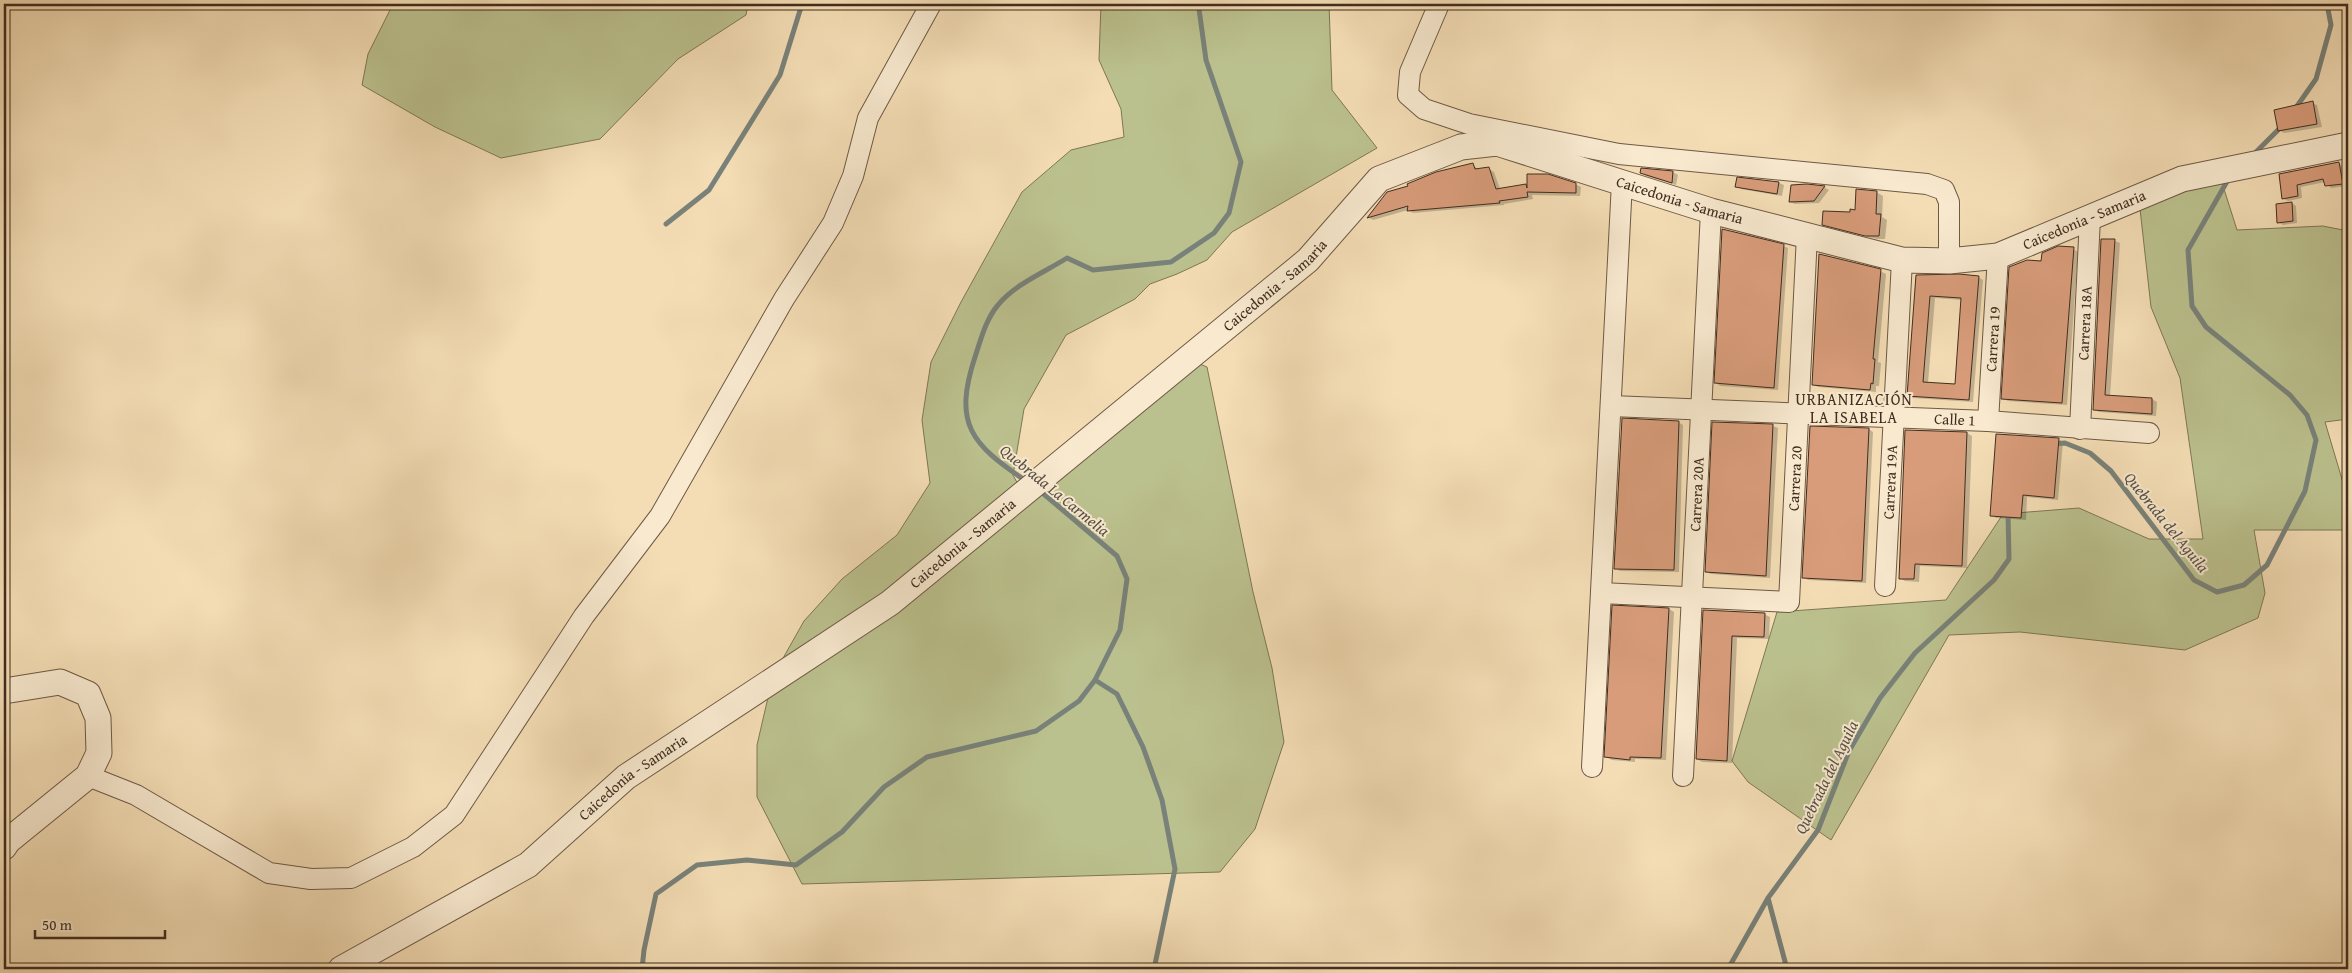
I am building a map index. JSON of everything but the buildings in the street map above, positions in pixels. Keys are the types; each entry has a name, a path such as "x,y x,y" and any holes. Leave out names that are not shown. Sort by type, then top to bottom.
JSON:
{"street":[{"path":"88,776 136,795 270,873 311,879 351,878 413,847 454,815 584,616 660,516 784,299 833,223 852,176 868,118 931,4"},
{"path":"1440,4 1410,72 1408,95 1424,109 1469,124 1619,154 1927,184 1944,190 1949,202 1949,261"},
{"name":"Caicedonia - Samaria","path":"341,969 528,865 626,777 890,603 1308,260 1379,179 1461,147 1496,143 1711,211 1902,260 1949,261 1998,256 2182,179 2348,145"},
{"path":"1592,767 1622,182"},
{"name":"Carrera 20A","path":"1683,776 1711,211"},
{"name":"Carrera 18A","path":"2080,429 2090,217"},
{"name":"Carrera 20","path":"1692,597 1789,602 1807,235"},
{"name":"Carrera 19","path":"1988,421 1998,256"},
{"name":"Carrera 19A","path":"1885,586 1902,260"},
{"name":"Calle 1","path":"1611,406 1798,415 1988,421 2149,433"},
{"path":"1601,593 1692,597"},
{"path":"4,691 60,682 88,694 98,718 99,754 88,776 8,841 4,847"}],"green space":[{"path":"393,4 748,4 746,15 678,59 600,139 501,158 435,127 362,85 368,54"},
{"path":"1101,4 1329,4 1332,90 1377,148 1232,232 1207,260 1150,284 1135,299 1066,335 1024,409 1013,475 1020,488 1183,357 1207,367 1253,592 1272,668 1284,742 1255,829 1220,872 802,884 757,797 757,745 773,676 804,621 842,579 897,535 930,483 922,420 931,362 961,302 1022,192 1071,150 1124,137 1121,109 1099,60"},
{"path":"2217,167 2237,230 2323,226 2348,231 2348,419 2325,422 2347,496 2345,530 2254,530 2265,593 2258,618 2185,650 2020,632 1949,635 1831,840 1748,782 1732,761 1777,612 1946,600 2003,514 2079,508 2149,539 2203,539 2180,378 2151,307 2139,200"}],"waterway":[{"path":"666,224 709,190 780,75 802,4"},
{"name":"Quebrada La Carmelia","path":"1026,481 1007,468 980,443 972,430 967,416 966,399 975,357 987,323 998,305 1013,291 1067,258 1093,270 1171,262 1214,233 1229,213 1241,162 1206,60 1199,9 1201,4"},
{"name":"Quebrada del Aguila","path":"2295,109 2316,79 2331,25 2327,4"},
{"name":"Quebrada del Aguila","path":"2253,155 2282,126"},
{"name":"Quebrada del Aguila","path":"2052,444 2065,443 2090,453 2111,471 2194,580 2217,592 2244,585 2267,565 2305,491 2316,440 2307,415 2290,395 2206,327 2192,306 2188,250 2229,178"},
{"name":"Quebrada La Carmelia","path":"642,969 644,950 656,894 697,865 747,860 796,865 842,832 884,787 927,757 1036,731 1079,701 1095,680 1120,630 1127,579 1117,556 1039,490"},
{"name":"Quebrada del Aguila","path":"1728,969 1768,898 1818,830 1849,751 1880,698 1915,653 1994,580 2009,559 2008,513"},
{"path":"1095,680 1117,694 1143,747 1162,800 1175,869 1154,969"},
{"path":"1768,898 1787,969"}],"district":[{"name":"URBANIZACIÓN LA ISABELA","path":"1854,408"}]}
